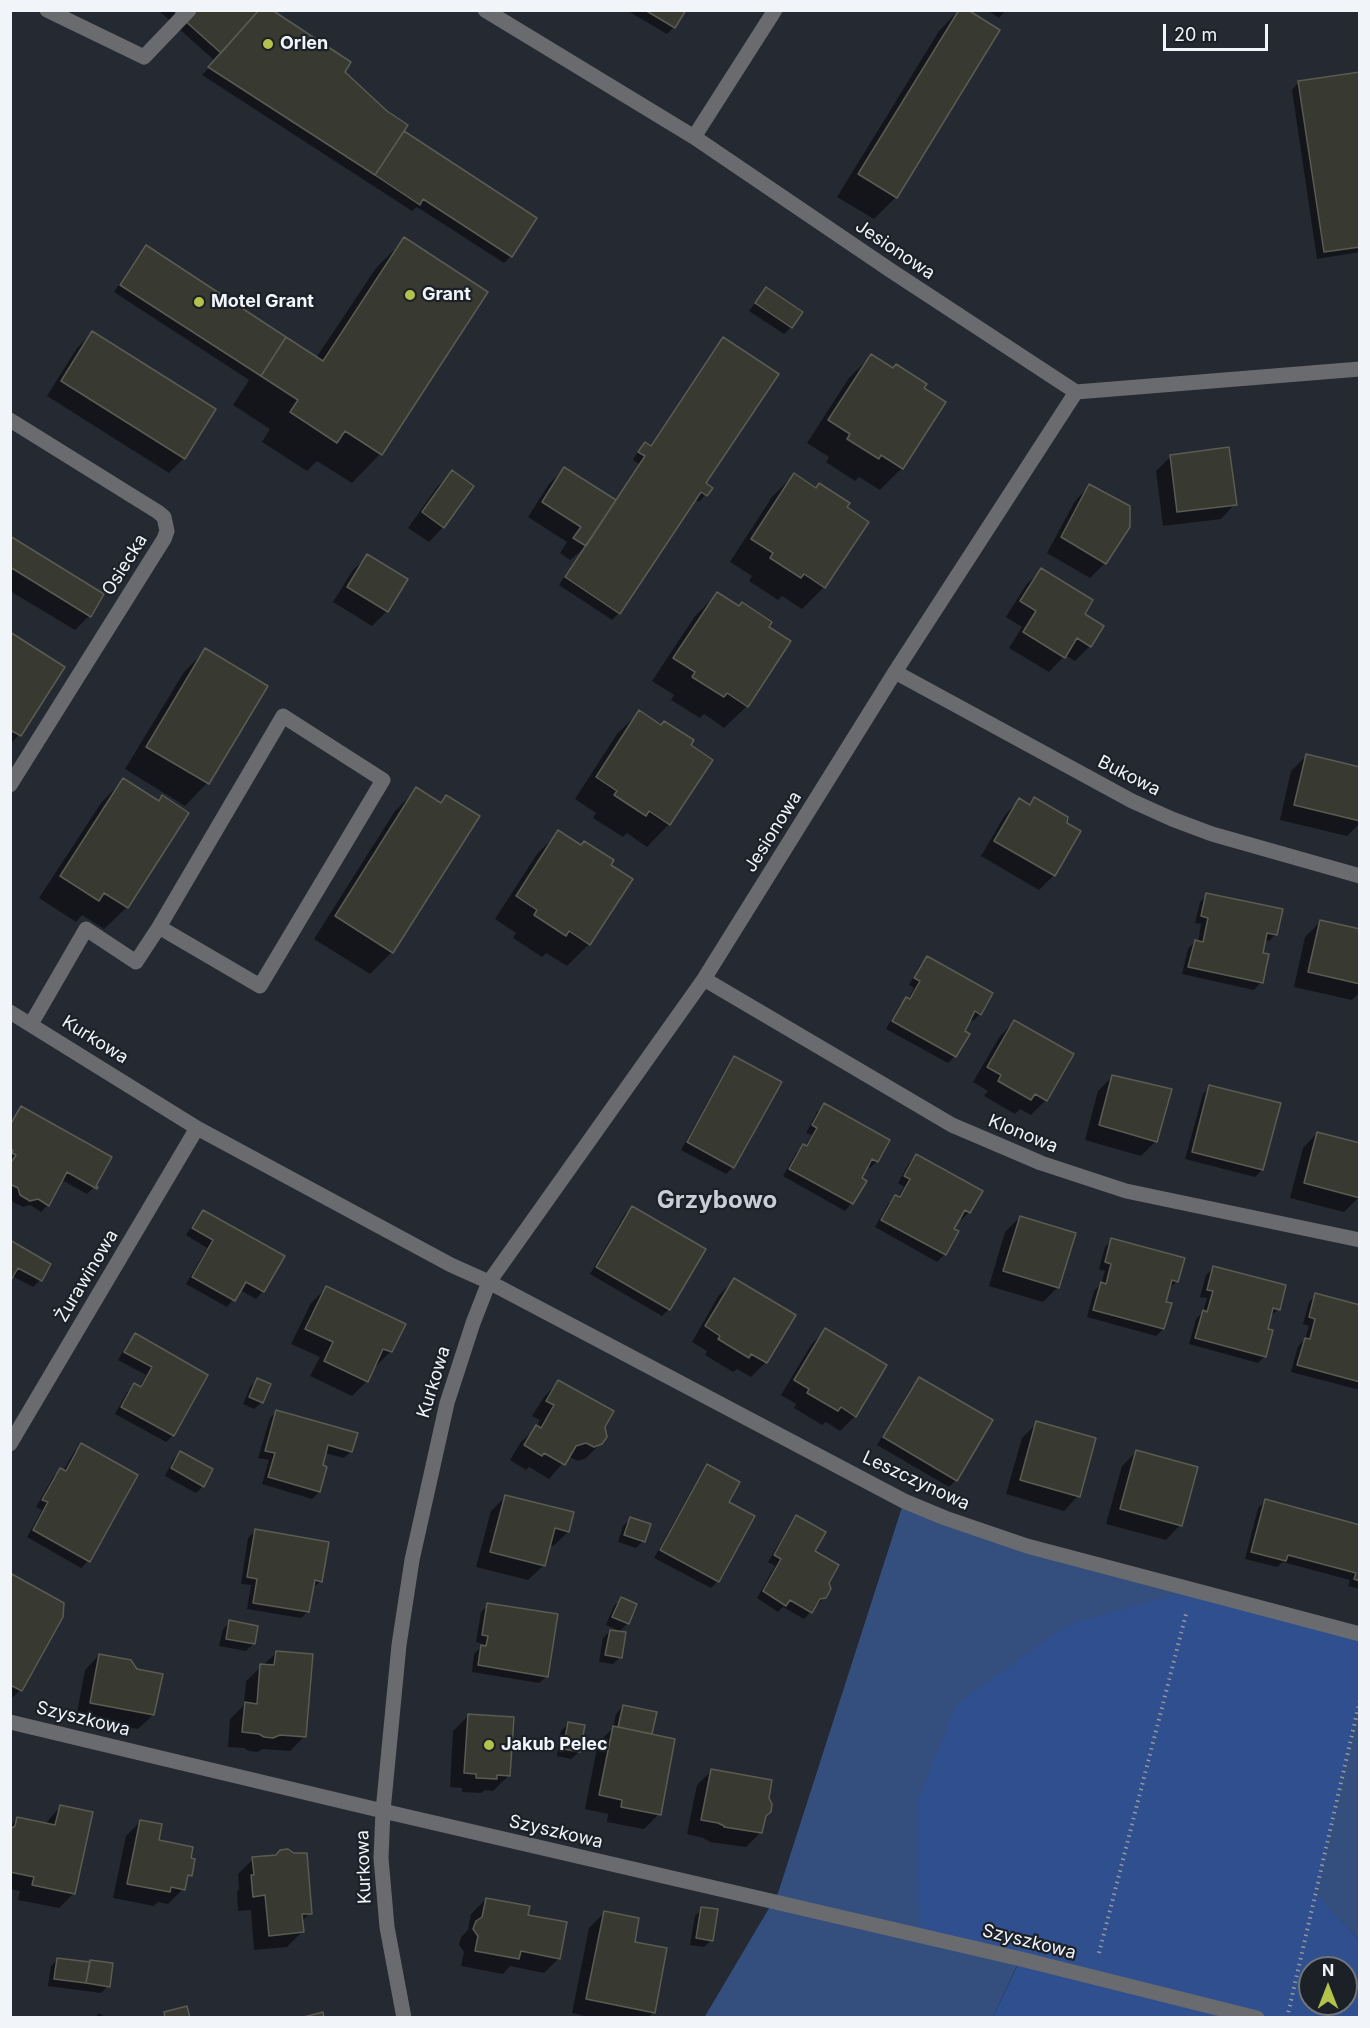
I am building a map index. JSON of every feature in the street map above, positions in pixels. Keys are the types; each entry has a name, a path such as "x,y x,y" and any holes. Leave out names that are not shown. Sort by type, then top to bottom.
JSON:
{"street":[{"path":"47,10 144,57 189,10"},
{"name":"Jesionowa","path":"485,10 694,137 1076,393 895,672 704,979 489,1282"},
{"path":"694,137 775,10"},
{"path":"1076,393 1359,369"},
{"name":"Osiecka","path":"10,420 158,512 164,518 167,531 10,785"},
{"name":"Bukowa","path":"895,672 1132,801 1172,819 1212,834 1359,876"},
{"name":"Kurkowa","path":"31,1024 86,929 136,962 283,716 383,780 260,986 159,927"},
{"name":"Klonowa","path":"704,979 952,1125 1041,1163 1126,1191 1359,1240"},
{"name":"Kurkowa","path":"10,1012 197,1128 451,1265 489,1282 447,1403 414,1549 399,1645 383,1811 381,1858 387,1927 404,2018"},
{"name":"Żurawinowa","path":"10,1444 197,1128"},
{"name":"Leszczynowa","path":"489,1282 904,1501 954,1522 1027,1546 1359,1634"},
{"name":"Szyszkowa","path":"10,1722 1257,2018"}],"path":[{"name":"Szyszkowa","path":"1093,1978 1192,1590"},
{"path":"1287,2018 1359,1700"}],"shaded area":[{"path":"904,1501 1192,1590 993,2017 704,2018 778,1893"},
{"path":"1192,1590 1359,1634 1359,1700 1316,1894 1359,1940 1359,2017 993,2017 1020,1960 919,1936 918,1800 957,1704 1069,1624"},
{"path":"1359,1700 1359,1940 1315,1894"}],"building":[{"path":"173,10 259,10 221,53"},
{"path":"259,10 272,10 351,62 345,72 387,111 408,125 375,175 208,67"},
{"path":"645,10 686,10 675,28"},
{"path":"959,10 968,10 1000,30 897,198 858,174"},
{"path":"1360,72 1360,247 1324,252 1298,81"},
{"path":"404,131 537,218 512,257 423,199 420,205 375,175"},
{"path":"404,237 488,292 382,455 345,431 337,443 290,412 298,400 261,376 286,337 323,361"},
{"path":"146,245 286,337 261,376 120,285"},
{"path":"766,287 803,312 792,328 755,303"},
{"path":"92,331 216,409 185,459 61,381"},
{"path":"723,337 779,374 706,483 713,488 707,496 701,492 620,614 565,577 645,456 638,452 645,442 651,446"},
{"path":"871,354 893,368 896,364 927,384 924,388 946,402 903,469 881,455 879,459 847,439 850,434 828,420"},
{"path":"1229,447 1237,505 1177,512 1170,455"},
{"path":"564,467 616,500 586,546 573,538 581,527 542,502"},
{"path":"452,470 474,486 444,528 422,512"},
{"path":"794,473 816,488 819,483 850,503 847,507 869,522 825,588 804,574 801,578 770,558 773,553 751,539"},
{"path":"1089,484 1130,506 1130,527 1106,564 1061,537"},
{"path":"10,536 104,594 91,617 10,567"},
{"path":"367,554 408,579 388,612 347,587"},
{"path":"1041,568 1093,600 1085,614 1104,626 1091,647 1077,638 1065,658 1023,632 1036,611 1020,601"},
{"path":"717,592 739,606 742,602 772,622 769,627 791,641 748,707 727,693 724,697 692,677 695,672 673,658"},
{"path":"10,632 65,667 21,736 10,730"},
{"path":"205,648 268,686 209,784 146,747"},
{"path":"639,710 661,725 664,721 694,740 691,745 713,760 670,825 649,811 646,816 614,795 617,791 596,777"},
{"path":"1306,754 1360,767 1360,821 1294,805"},
{"path":"123,778 159,801 162,795 189,813 128,908 104,893 99,901 60,876"},
{"path":"416,787 441,803 446,795 480,816 393,953 335,916"},
{"path":"1034,797 1068,817 1067,823 1081,831 1055,876 994,841 1019,798 1030,805"},
{"path":"558,830 581,845 584,841 614,860 611,865 633,879 590,945 569,931 566,936 534,915 537,910 516,896"},
{"path":"1206,893 1283,909 1277,935 1267,933 1263,953 1269,954 1263,983 1188,967 1195,940 1203,942 1208,918 1201,916"},
{"path":"1320,920 1360,929 1360,984 1308,972"},
{"path":"927,956 993,993 981,1015 975,1011 965,1031 970,1034 956,1057 892,1021 906,997 910,999 920,981 914,978"},
{"path":"1014,1020 1074,1054 1047,1101 1035,1094 1031,1100 998,1081 1001,1075 987,1067"},
{"path":"734,1056 782,1082 734,1168 687,1142"},
{"path":"1112,1075 1172,1089 1157,1142 1099,1125"},
{"path":"1209,1085 1281,1103 1263,1170 1192,1152"},
{"path":"824,1103 890,1140 878,1162 872,1159 862,1178 867,1181 853,1204 789,1169 803,1144 807,1146 817,1128 812,1125"},
{"path":"21,1106 112,1157 96,1186 97,1189 67,1172 49,1206 38,1199 30,1201 20,1195 18,1188 10,1184 10,1164 16,1155 10,1149 10,1125"},
{"path":"1317,1132 1360,1143 1360,1198 1304,1183"},
{"path":"916,1154 983,1191 970,1213 965,1210 954,1229 959,1231 946,1255 881,1220 895,1195 900,1197 910,1179 904,1176"},
{"path":"632,1206 706,1249 670,1310 596,1267"},
{"path":"203,1210 285,1256 264,1292 246,1282 235,1301 192,1277 213,1240 192,1228"},
{"path":"1020,1216 1076,1233 1059,1288 1003,1271"},
{"path":"1111,1238 1185,1258 1178,1282 1172,1280 1166,1302 1172,1303 1164,1329 1093,1310 1101,1282 1106,1284 1111,1264 1105,1262"},
{"path":"10,1240 51,1264 42,1281 18,1268 10,1282"},
{"path":"1213,1266 1286,1285 1280,1310 1273,1308 1268,1329 1273,1330 1266,1357 1195,1338 1203,1310 1207,1312 1213,1291 1207,1290"},
{"path":"734,1278 796,1315 767,1363 751,1354 749,1358 718,1339 720,1336 705,1326"},
{"path":"326,1286 406,1324 392,1352 383,1349 368,1382 324,1361 333,1342 305,1329"},
{"path":"1315,1293 1360,1305 1360,1382 1297,1365 1305,1338 1310,1339 1315,1319 1309,1317"},
{"path":"825,1328 887,1365 856,1417 841,1407 838,1411 807,1393 809,1389 794,1380"},
{"path":"135,1333 208,1375 174,1436 121,1407 134,1383 141,1387 152,1367 124,1352"},
{"path":"919,1377 993,1420 957,1481 883,1437"},
{"path":"257,1378 271,1384 263,1403 249,1397"},
{"path":"558,1380 614,1411 605,1427 607,1437 602,1444 594,1447 586,1443 576,1446 565,1465 544,1453 542,1456 524,1445 536,1425 541,1428 554,1405 546,1401"},
{"path":"276,1410 358,1433 352,1452 328,1445 323,1465 327,1467 320,1492 268,1477 275,1453 265,1451"},
{"path":"1036,1421 1096,1438 1080,1497 1020,1480"},
{"path":"81,1443 138,1475 90,1562 33,1530 48,1502 42,1500 60,1468 66,1471"},
{"path":"1136,1450 1198,1467 1182,1526 1120,1509"},
{"path":"180,1451 213,1469 204,1487 171,1468"},
{"path":"707,1464 740,1482 729,1502 755,1516 719,1582 660,1550"},
{"path":"505,1495 574,1512 569,1532 555,1528 545,1566 490,1552"},
{"path":"1265,1499 1360,1525 1360,1581 1354,1579 1356,1573 1288,1555 1286,1561 1251,1552"},
{"path":"796,1515 826,1532 815,1551 839,1565 829,1583 831,1589 826,1598 820,1599 812,1613 790,1600 786,1606 763,1591 781,1559 774,1555"},
{"path":"630,1517 651,1524 645,1542 624,1535"},
{"path":"255,1529 329,1542 322,1582 315,1580 309,1612 253,1603 257,1579 247,1577"},
{"path":"10,1573 64,1603 63,1617 22,1691 10,1685"},
{"path":"621,1597 637,1604 629,1624 612,1617"},
{"path":"487,1603 558,1614 548,1677 478,1665 481,1645 486,1646 488,1636 482,1635"},
{"path":"229,1620 258,1626 255,1644 226,1639"},
{"path":"610,1630 626,1632 622,1658 605,1655"},
{"path":"276,1651 313,1654 306,1737 280,1735 273,1738 242,1732 245,1702 257,1704 260,1664 274,1665"},
{"path":"99,1654 131,1660 137,1669 163,1674 154,1715 90,1703"},
{"path":"623,1705 657,1712 652,1734 618,1727"},
{"name":"Jakub Pelec","path":"468,1714 514,1717 510,1776 497,1775 497,1779 476,1778 476,1774 464,1773"},
{"path":"568,1722 585,1725 580,1752 563,1749"},
{"path":"613,1726 675,1739 661,1815 621,1807 622,1800 599,1795"},
{"path":"711,1769 772,1780 769,1798 772,1804 771,1812 766,1816 762,1833 724,1827 718,1823 701,1820"},
{"path":"60,1805 93,1812 75,1894 32,1885 34,1877 10,1872 10,1829 15,1826 17,1817 55,1825"},
{"path":"140,1820 162,1824 159,1840 193,1847 191,1858 195,1859 192,1876 188,1875 185,1890 171,1887 170,1892 127,1884"},
{"path":"288,1849 294,1853 307,1853 312,1914 302,1914 304,1932 269,1936 265,1895 253,1897 252,1857 276,1855 280,1850"},
{"path":"486,1898 530,1906 528,1915 567,1922 560,1959 521,1951 519,1959 475,1951 478,1936 473,1929 476,1921 482,1917"},
{"path":"701,1907 718,1909 713,1941 696,1938"},
{"path":"604,1911 639,1918 635,1942 667,1948 655,2013 586,1999"},
{"path":"57,1958 90,1962 86,1983 54,1979"},
{"path":"90,1960 113,1963 110,1987 86,1983"},
{"path":"187,2006 190,2018 165,2018 164,2012"},
{"path":"323,2012 324,2018 300,2018"}],"place":[{"name":"Orlen","path":"268,44"},
{"name":"Grant","path":"410,295"},
{"name":"Motel Grant","path":"199,302"},
{"name":"Jakub Pelec","path":"489,1745"}],"district":[{"name":"Grzybowo","path":"717,1201"}]}
